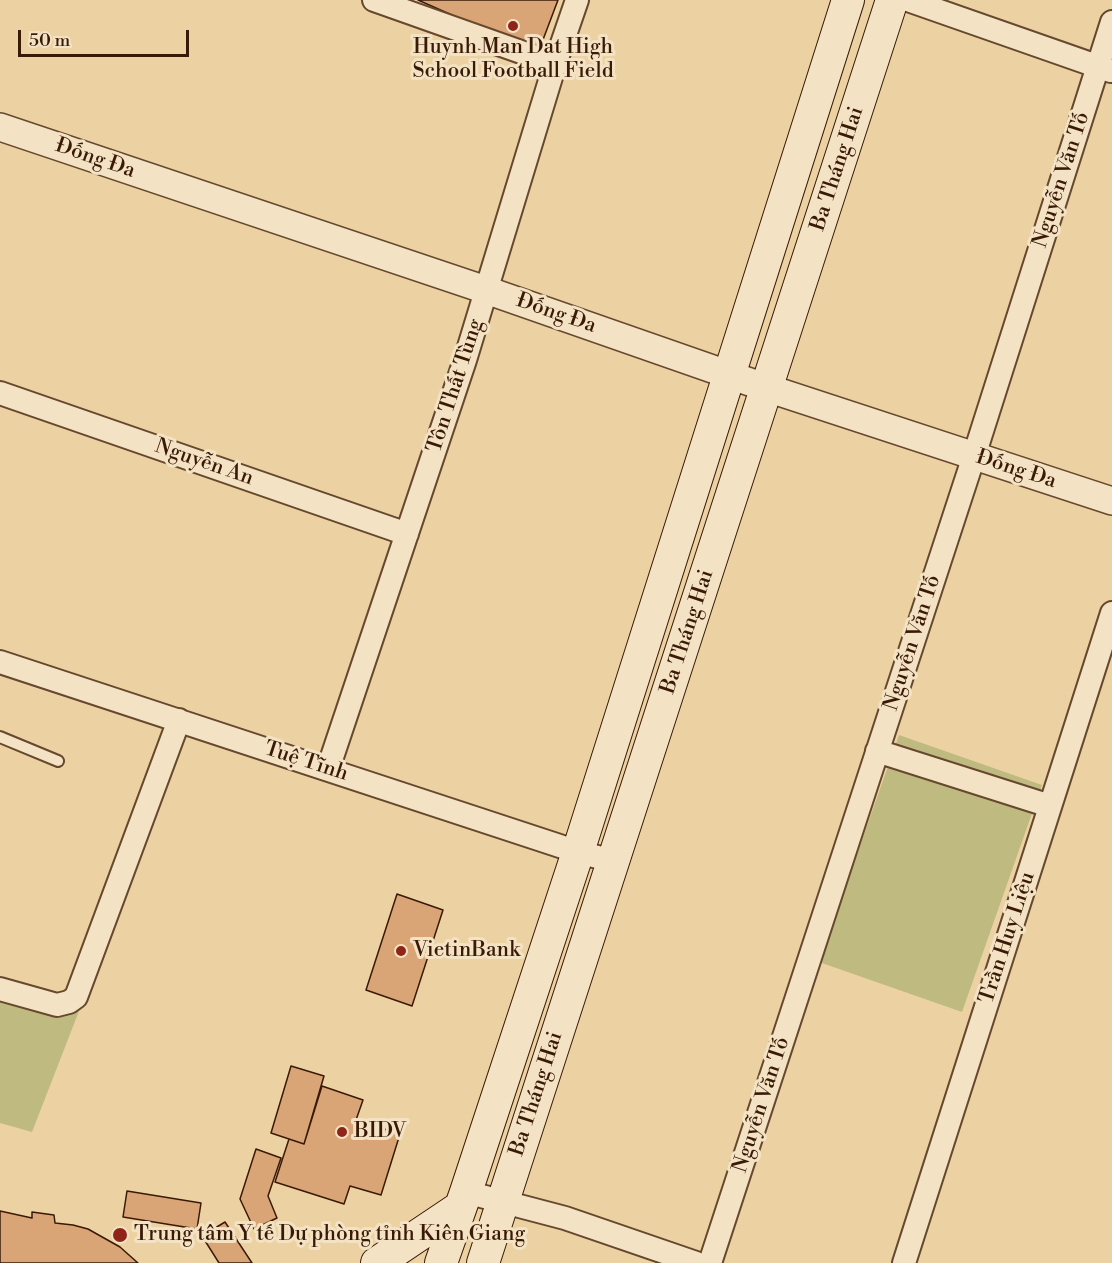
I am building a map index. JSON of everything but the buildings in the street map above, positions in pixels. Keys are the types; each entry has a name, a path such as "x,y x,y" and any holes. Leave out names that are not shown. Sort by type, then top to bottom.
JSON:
{"main road":[{"name":"Ba Tháng Hai","path":"441,1263 578,852 848,0"},
{"name":"Ba Tháng Hai","path":"483,1263 892,0"},
{"path":"377,1263 463,1200"}],"street":[{"path":"374,0 555,64"},
{"name":"Tôn Thất Tùng","path":"328,769 407,534 577,0"},
{"path":"908,0 1105,69"},
{"name":"Nguyễn Văn Tố","path":"710,1263 974,456 1105,69 1112,22"},
{"name":"Đống Đa","path":"0,127 730,373 767,388 1112,501"},
{"name":"Nguyễn An","path":"0,393 407,534"},
{"name":"Trần Huy Liệu","path":"904,1263 1112,614"},
{"name":"Tuệ Tĩnh","path":"0,662 578,852 613,861"},
{"path":"0,989 57,1005 69,1002 76,997 179,720"},
{"path":"877,752 1050,806"},
{"path":"463,1200 503,1200 565,1218 696,1263"}],"lane":[{"path":"0,737 58,761"}],"shaded area":[{"path":"899,735 1042,785 962,1012 819,962"},
{"path":"0,977 81,1006 32,1132 0,1123"}],"place":[{"name":"Huynh Man Dat High School Football Field","path":"513,26"},
{"name":"VietinBank","path":"401,951"},
{"name":"BIDV","path":"342,1132"},
{"name":"Trung tâm Y tế Dự phòng tỉnh Kiên Giang","path":"120,1235"}]}
